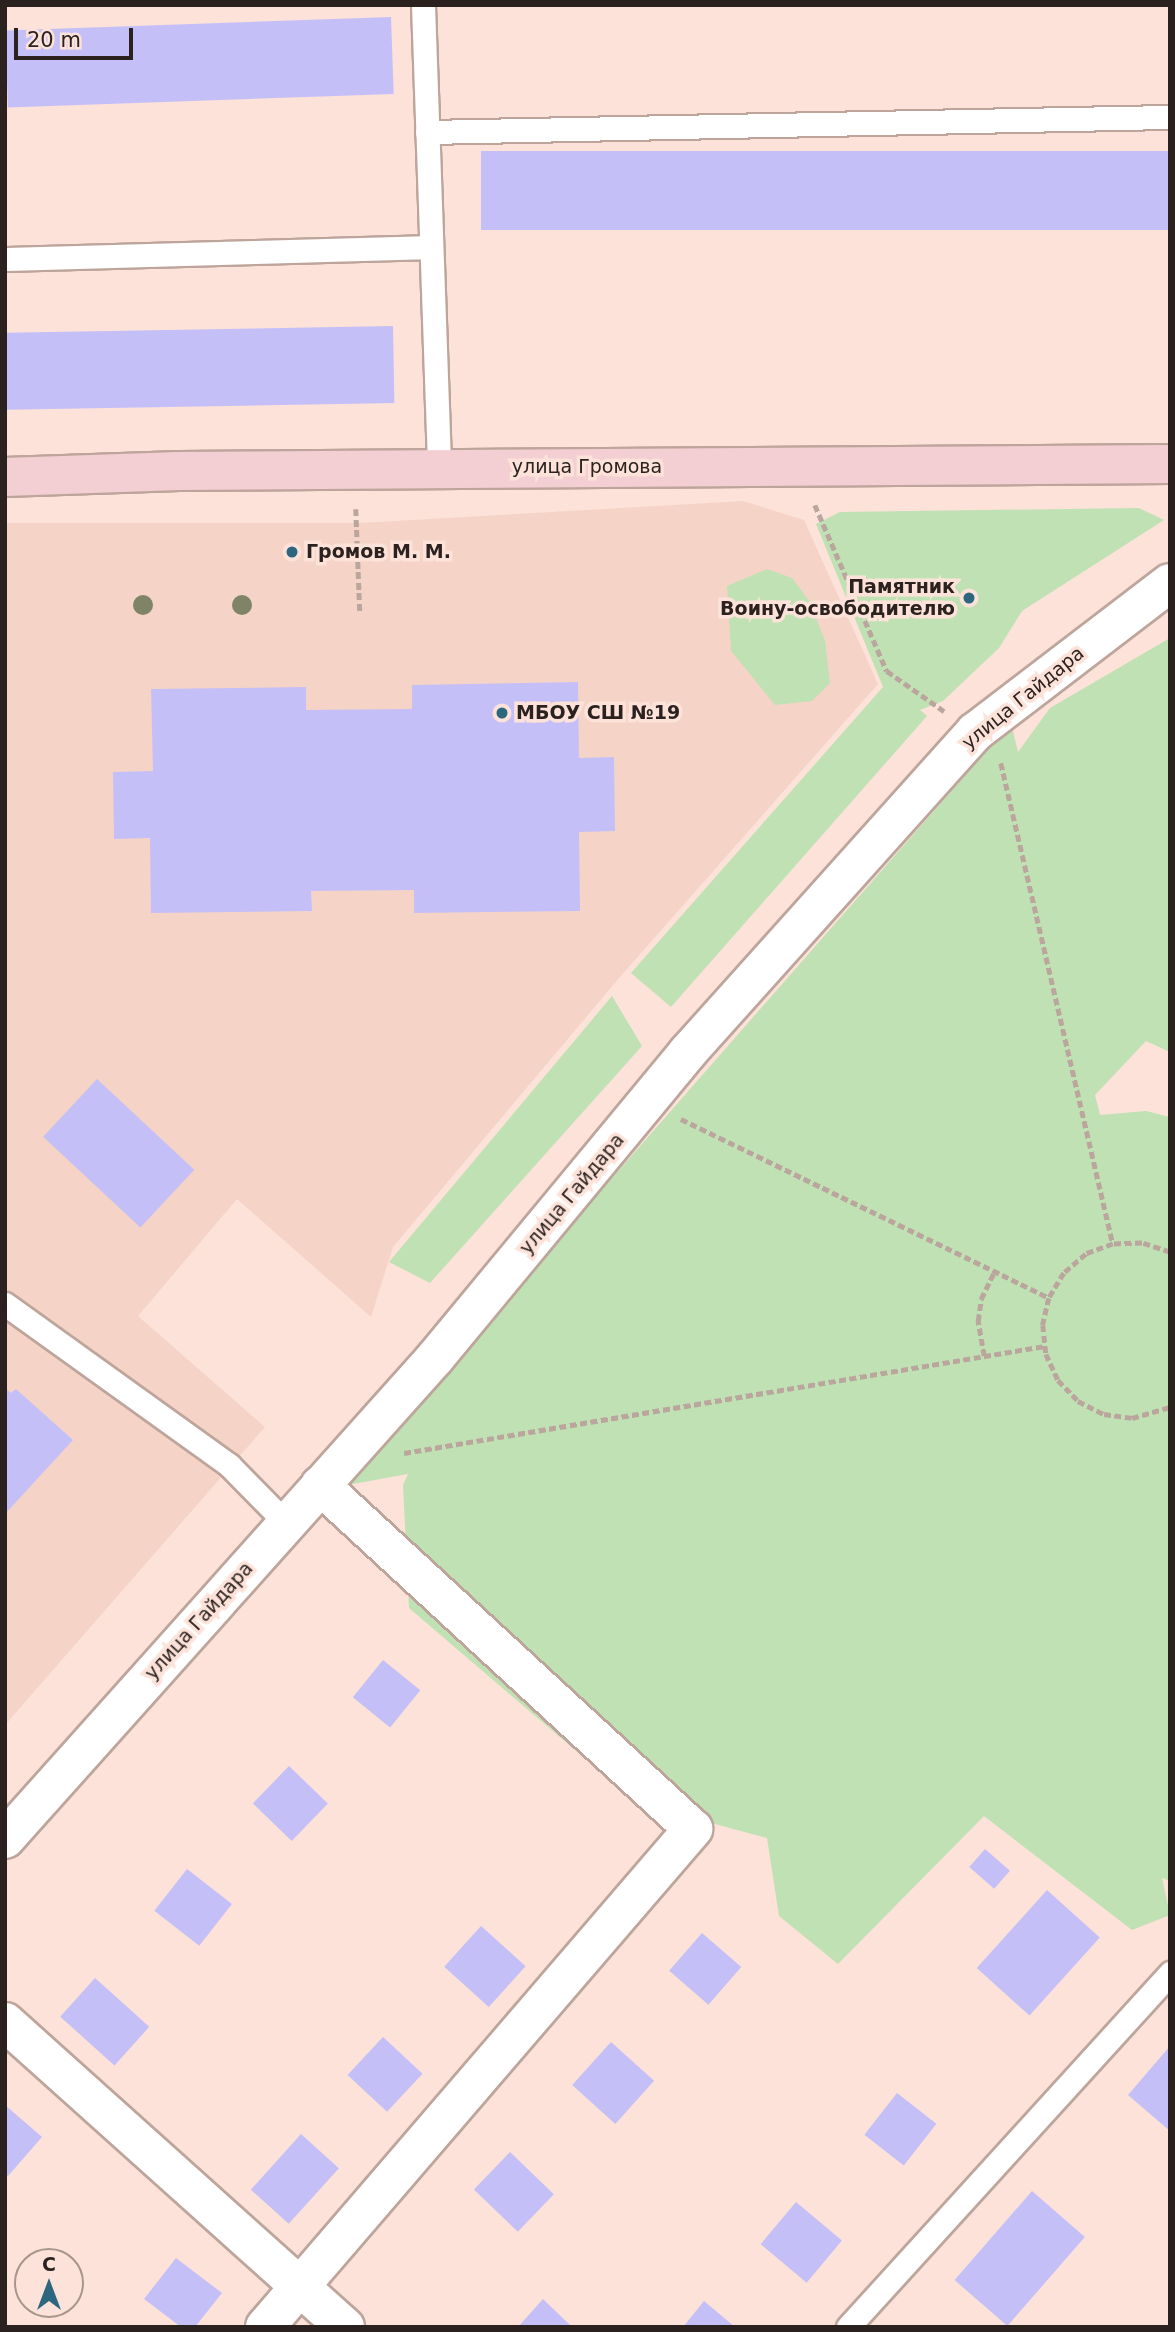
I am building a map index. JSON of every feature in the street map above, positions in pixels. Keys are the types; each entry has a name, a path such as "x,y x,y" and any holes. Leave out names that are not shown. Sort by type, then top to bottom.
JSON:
{"street":[{"name":"улица Громова","path":"5,477 439,469 1170,464"},
{"name":"улица Гайдара","path":"5,1839 435,1358 648,1103 975,732 1170,583"},
{"path":"265,2327 693,1829 329,1475"},
{"path":"5,2022 345,2327"}],"lane":[{"path":"423,5 439,469"},
{"path":"427,132 1170,117"},
{"path":"5,259 430,247"},
{"path":"5,1304 229,1465 286,1523"},
{"path":"848,2327 1170,1973"}],"path":[{"path":"354,500 360,523 360,613"},
{"path":"813,501 887,671 975,732 999,758 1113,1244"},
{"path":"648,1103 1049,1297"},
{"path":"1170,1252 1142,1243 1113,1244 1086,1254 1071,1267 1049,1297 1043,1325 1045,1346 1058,1380 1078,1401 1104,1414 1132,1418 1170,1407"},
{"path":"984,1356 978,1321 982,1299 994,1272"},
{"path":"329,1475 1045,1346"}],"shaded area":[{"path":"743,501 804,520 878,684 619,978 393,1247 371,1317 237,1199 138,1316 265,1427 5,1725 5,523 360,523"}],"green space":[{"path":"1139,508 1164,520 1022,611 999,648 943,701 920,710 927,716 671,1007 631,973 883,687 816,524 840,512"},
{"path":"767,569 792,578 810,602 825,641 830,683 812,701 775,705 731,651 727,586"},
{"path":"1170,638 1170,1052 1146,1041 1095,1095 1100,1115 1146,1111 1170,1117 1170,1881 1162,1878 1170,1915 1132,1930 984,1816 838,1964 779,1916 767,1838 637,1803 409,1608 403,1485 408,1474 342,1486 1011,723 1018,752 1050,708"},
{"path":"612,996 642,1046 430,1283 389,1262"}],"building":[{"path":"391,17 394,94 8,107 5,30"},
{"path":"481,151 1170,151 1170,230 481,230"},
{"path":"393,326 394,403 6,410 5,333"},
{"path":"578,682 579,758 614,757 615,831 579,832 580,911 414,913 414,890 311,891 312,911 151,913 150,838 114,839 113,772 153,771 151,689 306,687 306,710 412,709 412,685"},
{"path":"97,1079 194,1170 140,1227 43,1137"},
{"path":"5,1388 11,1393 16,1389 73,1440 5,1514"},
{"path":"383,1660 420,1690 390,1728 353,1697"},
{"path":"289,1766 328,1804 292,1841 253,1803"},
{"path":"985,1849 1010,1871 994,1889 969,1867"},
{"path":"187,1869 232,1904 199,1946 154,1911"},
{"path":"1047,1890 1100,1938 1030,2016 977,1968"},
{"path":"481,1926 526,1966 489,2007 444,1967"},
{"path":"702,1933 741,1967 708,2005 669,1971"},
{"path":"95,1978 149,2027 114,2065 60,2017"},
{"path":"383,2037 422,2074 387,2112 348,2075"},
{"path":"611,2042 654,2081 615,2124 572,2085"},
{"path":"1170,2046 1170,2131 1128,2095"},
{"path":"897,2093 936,2124 904,2166 864,2135"},
{"path":"5,2105 42,2137 8,2176 5,2174"},
{"path":"301,2134 339,2168 289,2224 251,2190"},
{"path":"510,2152 554,2194 518,2232 474,2189"},
{"path":"1032,2191 1085,2237 1007,2326 955,2280"},
{"path":"796,2202 842,2241 807,2283 761,2244"},
{"path":"176,2258 222,2293 195,2327 181,2327 144,2299"},
{"path":"543,2299 572,2327 518,2327"},
{"path":"704,2301 735,2327 683,2327"}],"place":[{"name":"Громов М. М.","path":"292,552"},
{"name":"Памятник Воину-освободителю","path":"969,598"},
{"name":"МБОУ СШ №19","path":"502,713"}]}
